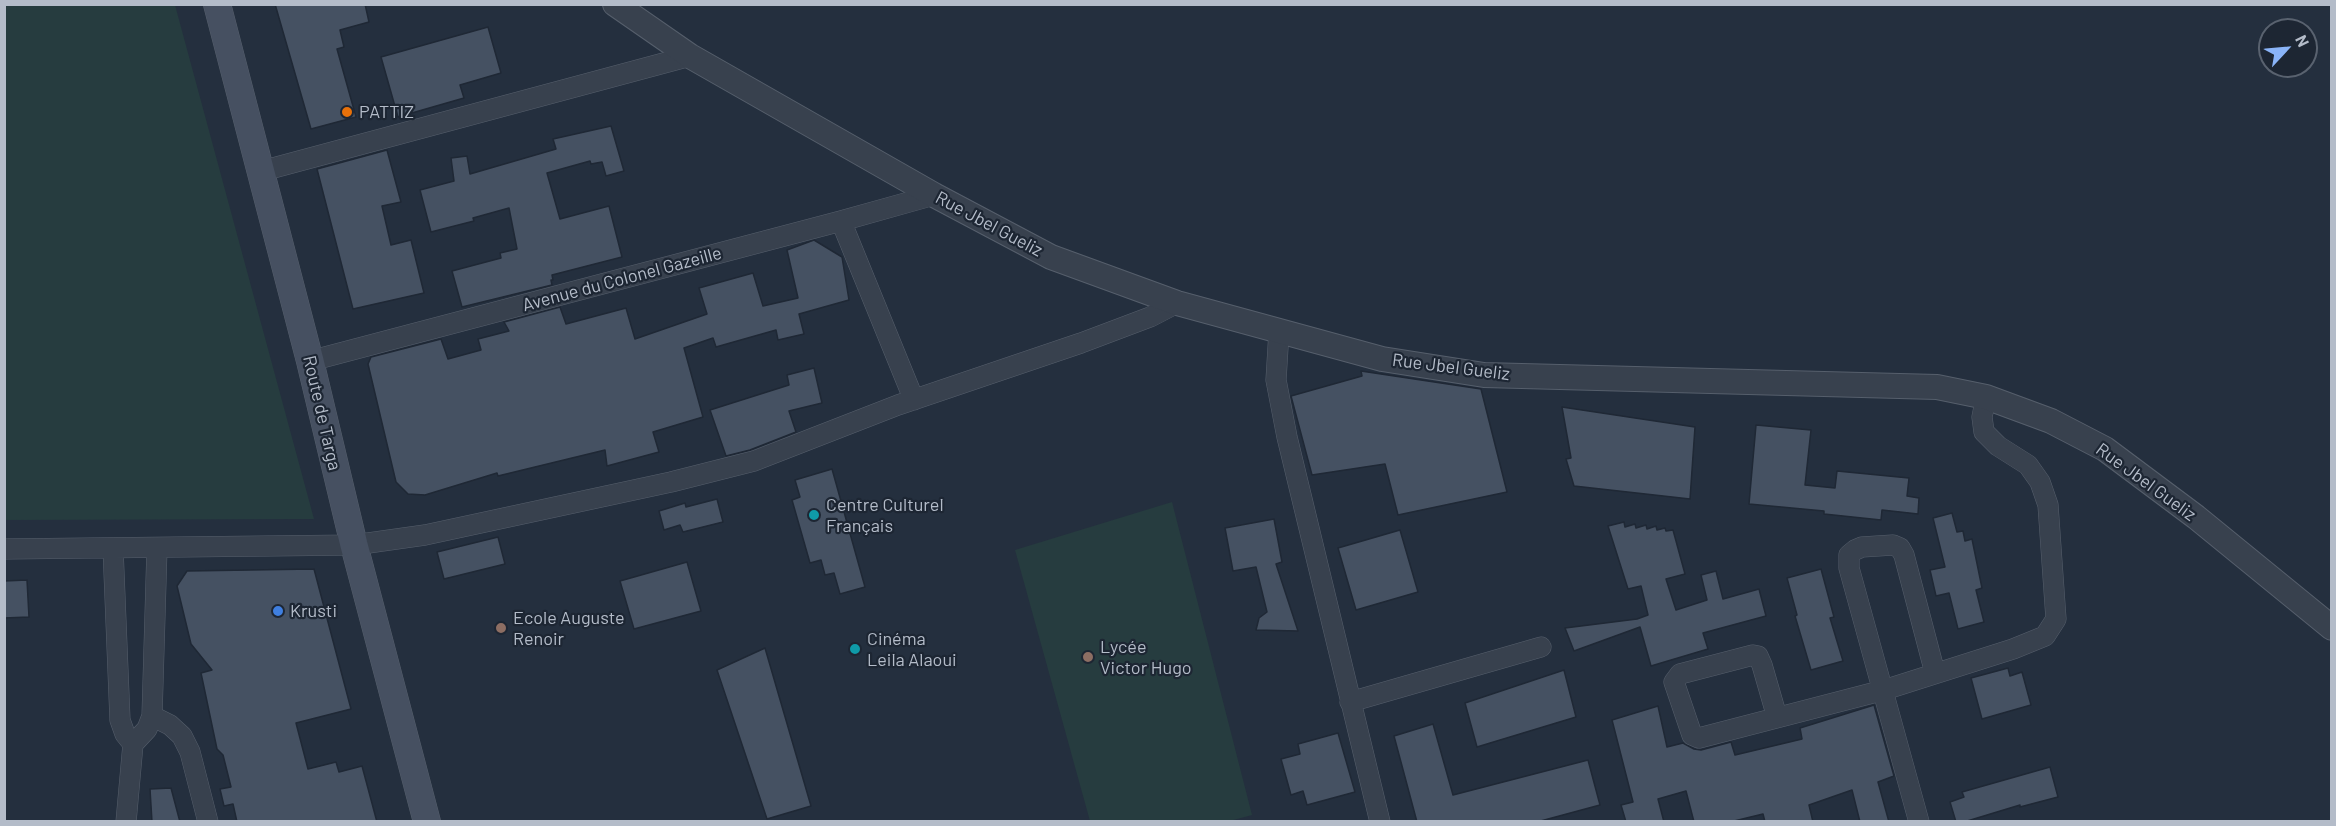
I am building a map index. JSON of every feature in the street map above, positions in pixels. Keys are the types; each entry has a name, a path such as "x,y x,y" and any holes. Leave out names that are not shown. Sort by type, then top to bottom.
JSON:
{"main road":[{"name":"Route de Targa","path":"217,4 262,171 354,545 428,822"}],"street":[{"name":"Rue Jbel Gueliz","path":"615,4 690,56 934,195 1051,257 1177,303 1382,358 1484,375 1937,387 1986,397 2051,421 2105,449 2196,517 2331,628"},
{"path":"262,171 690,56"},
{"name":"Avenue du Colonel Gazeille","path":"310,361 934,195"},
{"path":"841,221 914,400"},
{"path":"4,549 354,545 426,535 744,464 914,400 1082,343 1150,317 1177,303"},
{"path":"1280,331 1276,380 1287,437 1380,822"},
{"path":"1777,717 1758,656 1753,655 1680,674 1674,682 1692,735 1699,738 1884,690 2013,649 2045,636 2056,619 2048,505 2040,482 2028,465 1998,446 1984,432 1982,417 1986,397"},
{"path":"1919,822 1848,561 1855,550 1862,547 1893,545 1900,548 1904,555 1935,673"},
{"path":"113,548 120,720 125,734 133,744"},
{"path":"126,822 133,744 147,729 152,716 157,548"},
{"path":"1350,702 1541,647"},
{"path":"152,716 170,725 182,736 190,752 208,822"}],"green space":[{"path":"4,5 175,5 314,519 5,520"},
{"path":"1172,502 1252,815 1226,822 1090,821 1015,550"}],"building":[{"path":"275,4 365,4 369,22 340,30 344,47 337,49 356,117 311,129"},
{"path":"488,27 501,73 460,85 464,98 398,117 381,57"},
{"path":"611,126 624,171 606,176 602,162 591,164 590,161 547,173 560,219 609,206 622,257 552,275 552,285 462,307 452,271 501,258 500,253 517,249 509,208 473,218 474,221 431,232 420,190 454,181 451,158 467,156 470,174 556,149 553,139"},
{"path":"387,150 401,202 382,206 391,245 411,240 424,293 353,309 317,169"},
{"path":"814,240 842,257 849,300 799,314 804,334 778,340 776,330 716,347 713,338 684,348 703,417 653,432 659,452 607,466 605,450 498,476 497,473 425,495 408,494 396,482 368,364 371,357 441,339 448,359 481,350 478,339 509,331 504,322 560,307 566,324 626,308 635,339 707,314 699,288 753,273 763,306 798,298 787,250"},
{"path":"814,368 822,403 789,411 796,432 750,450 726,456 710,410 789,385 787,375"},
{"path":"1361,371 1481,389 1507,492 1398,515 1385,464 1312,475 1291,396 1362,376"},
{"path":"1562,407 1695,427 1690,499 1574,486 1566,459 1571,458"},
{"path":"1756,425 1811,430 1805,485 1835,488 1837,471 1909,478 1907,496 1919,498 1918,514 1882,510 1881,520 1824,514 1824,511 1749,504"},
{"path":"832,469 865,587 840,594 834,573 825,575 821,560 810,563 792,500 800,497 795,480"},
{"path":"717,499 723,522 683,532 680,525 664,530 659,511 685,503 686,507"},
{"path":"1952,513 1957,532 1963,531 1965,541 1972,539 1982,588 1976,590 1984,622 1958,629 1949,593 1936,596 1930,570 1945,567 1933,518"},
{"path":"1274,519 1282,562 1276,564 1298,631 1256,630 1259,618 1267,612 1256,567 1233,571 1225,528"},
{"path":"1624,522 1625,527 1635,524 1636,528 1646,525 1647,529 1656,526 1657,530 1665,528 1666,531 1673,530 1685,574 1666,579 1676,610 1707,600 1701,575 1716,571 1723,599 1759,589 1766,616 1703,633 1708,649 1651,666 1640,627 1574,651 1565,628 1637,619 1648,615 1641,586 1628,589 1608,526"},
{"path":"1400,530 1418,592 1356,610 1338,548"},
{"path":"498,537 505,564 444,579 437,552"},
{"path":"687,562 701,611 634,629 620,581"},
{"path":"314,569 351,709 296,723 308,769 336,762 339,772 362,766 377,822 237,822 233,804 224,806 220,789 231,787 223,755 217,749 201,673 212,670 191,644 177,586 187,571"},
{"path":"1821,569 1834,617 1830,618 1843,661 1811,670 1795,616 1797,615 1787,578"},
{"path":"27,580 29,617 4,618 4,581"},
{"path":"765,648 811,806 767,819 717,670"},
{"path":"2008,668 2010,676 2022,672 2031,705 1982,719 1971,678"},
{"path":"1564,670 1576,717 1477,747 1465,703"},
{"path":"1874,705 1894,776 1878,782 1889,822 1860,822 1852,790 1809,805 1813,822 1765,822 1763,814 1730,822 1694,822 1686,791 1658,799 1664,822 1626,822 1621,805 1633,802 1612,720 1658,706 1667,747 1683,743 1701,750 1731,742 1735,755 1802,739 1800,728"},
{"path":"1433,724 1453,795 1588,760 1600,805 1537,822 1417,822 1394,736"},
{"path":"1338,733 1355,792 1307,805 1303,791 1291,795 1281,759 1300,754 1298,744"},
{"path":"2050,767 2058,797 2020,807 2020,805 1964,822 1956,822 1950,802 1964,797 1962,792"},
{"path":"171,788 180,822 152,822 150,789"}],"place":[{"name":"PATTIZ","path":"347,112"},
{"name":"Centre Culturel Français","path":"814,515"},
{"name":"Krusti","path":"278,611"},
{"name":"Ecole Auguste Renoir","path":"501,628"},
{"name":"Cinéma Leila Alaoui","path":"855,649"},
{"name":"Lycée Victor Hugo","path":"1088,657"}]}
